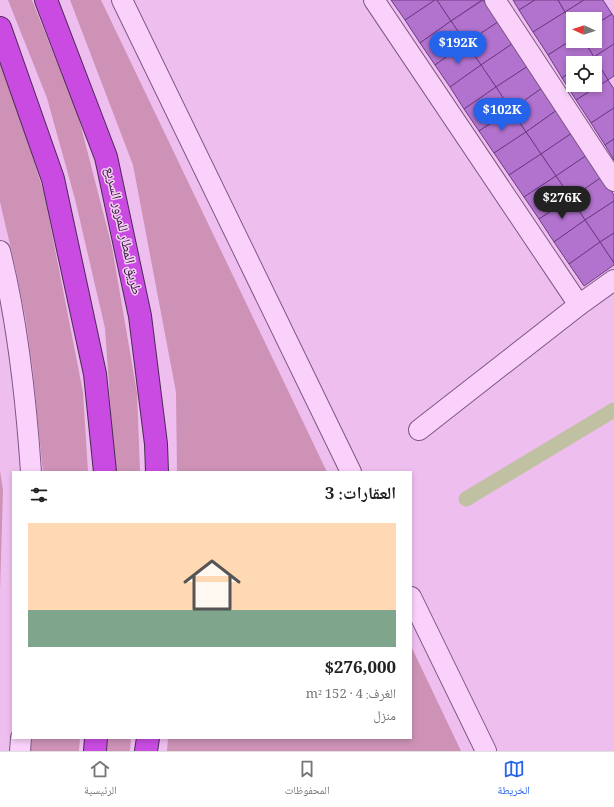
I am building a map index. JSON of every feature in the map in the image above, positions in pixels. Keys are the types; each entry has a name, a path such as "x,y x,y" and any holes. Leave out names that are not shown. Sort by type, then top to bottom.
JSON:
{"highway":[{"name":"طريق المطار للمرور السريع","path":"46,0 106,157 140,316 156,444 157,471"},
{"path":"0,28 53,179 95,374 105,471"},
{"path":"95,751 96,739"},
{"path":"146,751 148,739"}],"street":[{"path":"122,0 351,471"},
{"path":"374,0 579,305"},
{"path":"495,0 614,181"},
{"path":"0,251 17,339 28,423 31,471"},
{"path":"419,430 579,305 614,280"},
{"path":"412,599 486,751"},
{"path":"20,751 21,739"}],"shaded area":[{"path":"8,0 32,0 78,115 112,247 137,393 140,471 115,471 105,328 75,199 47,98"},
{"path":"70,0 101,0 327,471 177,471 176,392 133,165"},
{"path":"0,59 10,83 44,193 83,392 88,471 43,471 33,372 26,321 0,202"},
{"path":"0,471 3,490 0,592"},
{"path":"412,648 461,751 167,751 168,739 412,739"},
{"path":"32,739 80,739 79,751 30,751"},
{"path":"108,739 131,739 130,751 107,751"}],"building":[{"path":"391,0 435,0 405,20"},
{"path":"437,0 451,21 420,43 405,20"},
{"path":"437,0 482,0 451,21"},
{"path":"483,0 498,22 466,43 451,21"},
{"path":"513,0 535,0 519,10"},
{"path":"535,0 558,0 565,12 533,32 519,10"},
{"path":"558,0 584,0 565,12"},
{"path":"584,0 603,0 612,14 602,20 602,12 566,12 566,14 565,12"},
{"path":"565,12 566,14 566,43 548,55 533,32"},
{"path":"612,14 614,17 614,44 593,56 588,48 602,48 602,20"},
{"path":"451,21 466,43 435,65 420,43"},
{"path":"498,22 512,44 481,65 466,43"},
{"path":"466,43 481,65 450,87 435,65"},
{"path":"566,43 566,48 588,48 593,56 566,56 566,75 562,78 548,55"},
{"path":"512,44 528,66 496,87 481,65"},
{"path":"614,44 614,76 608,80 602,70 602,56 596,56"},
{"path":"481,65 496,87 464,109 450,87"},
{"path":"528,66 542,88 511,110 496,87"},
{"path":"602,70 608,80 602,84"},
{"path":"566,75 566,84 562,78"},
{"path":"608,80 614,89 614,108 591,123 576,100 589,92 602,92 602,84"},
{"path":"496,87 511,110 479,131 464,109"},
{"path":"542,88 557,110 526,132 511,110"},
{"path":"571,92 589,92 576,100"},
{"path":"614,108 614,139 605,145 591,123"},
{"path":"511,110 526,132 494,153 479,131"},
{"path":"557,110 572,133 541,154 526,132"},
{"path":"526,132 541,154 509,175 494,153"},
{"path":"572,133 587,155 556,176 541,154"},
{"path":"614,139 614,160 605,145"},
{"path":"541,154 556,176 524,197 509,175"},
{"path":"587,155 602,177 571,198 556,176"},
{"path":"556,176 571,198 539,219 524,197"},
{"path":"602,177 614,195 614,201 585,220 571,198"},
{"path":"571,198 585,220 554,242 539,219"},
{"path":"614,201 614,233 600,242 585,220"},
{"path":"585,220 600,242 569,264 554,242"},
{"path":"614,233 614,263 600,242"},
{"path":"600,242 614,265 584,286 569,264"}],"waterway":[{"path":"466,499 614,410"}]}
